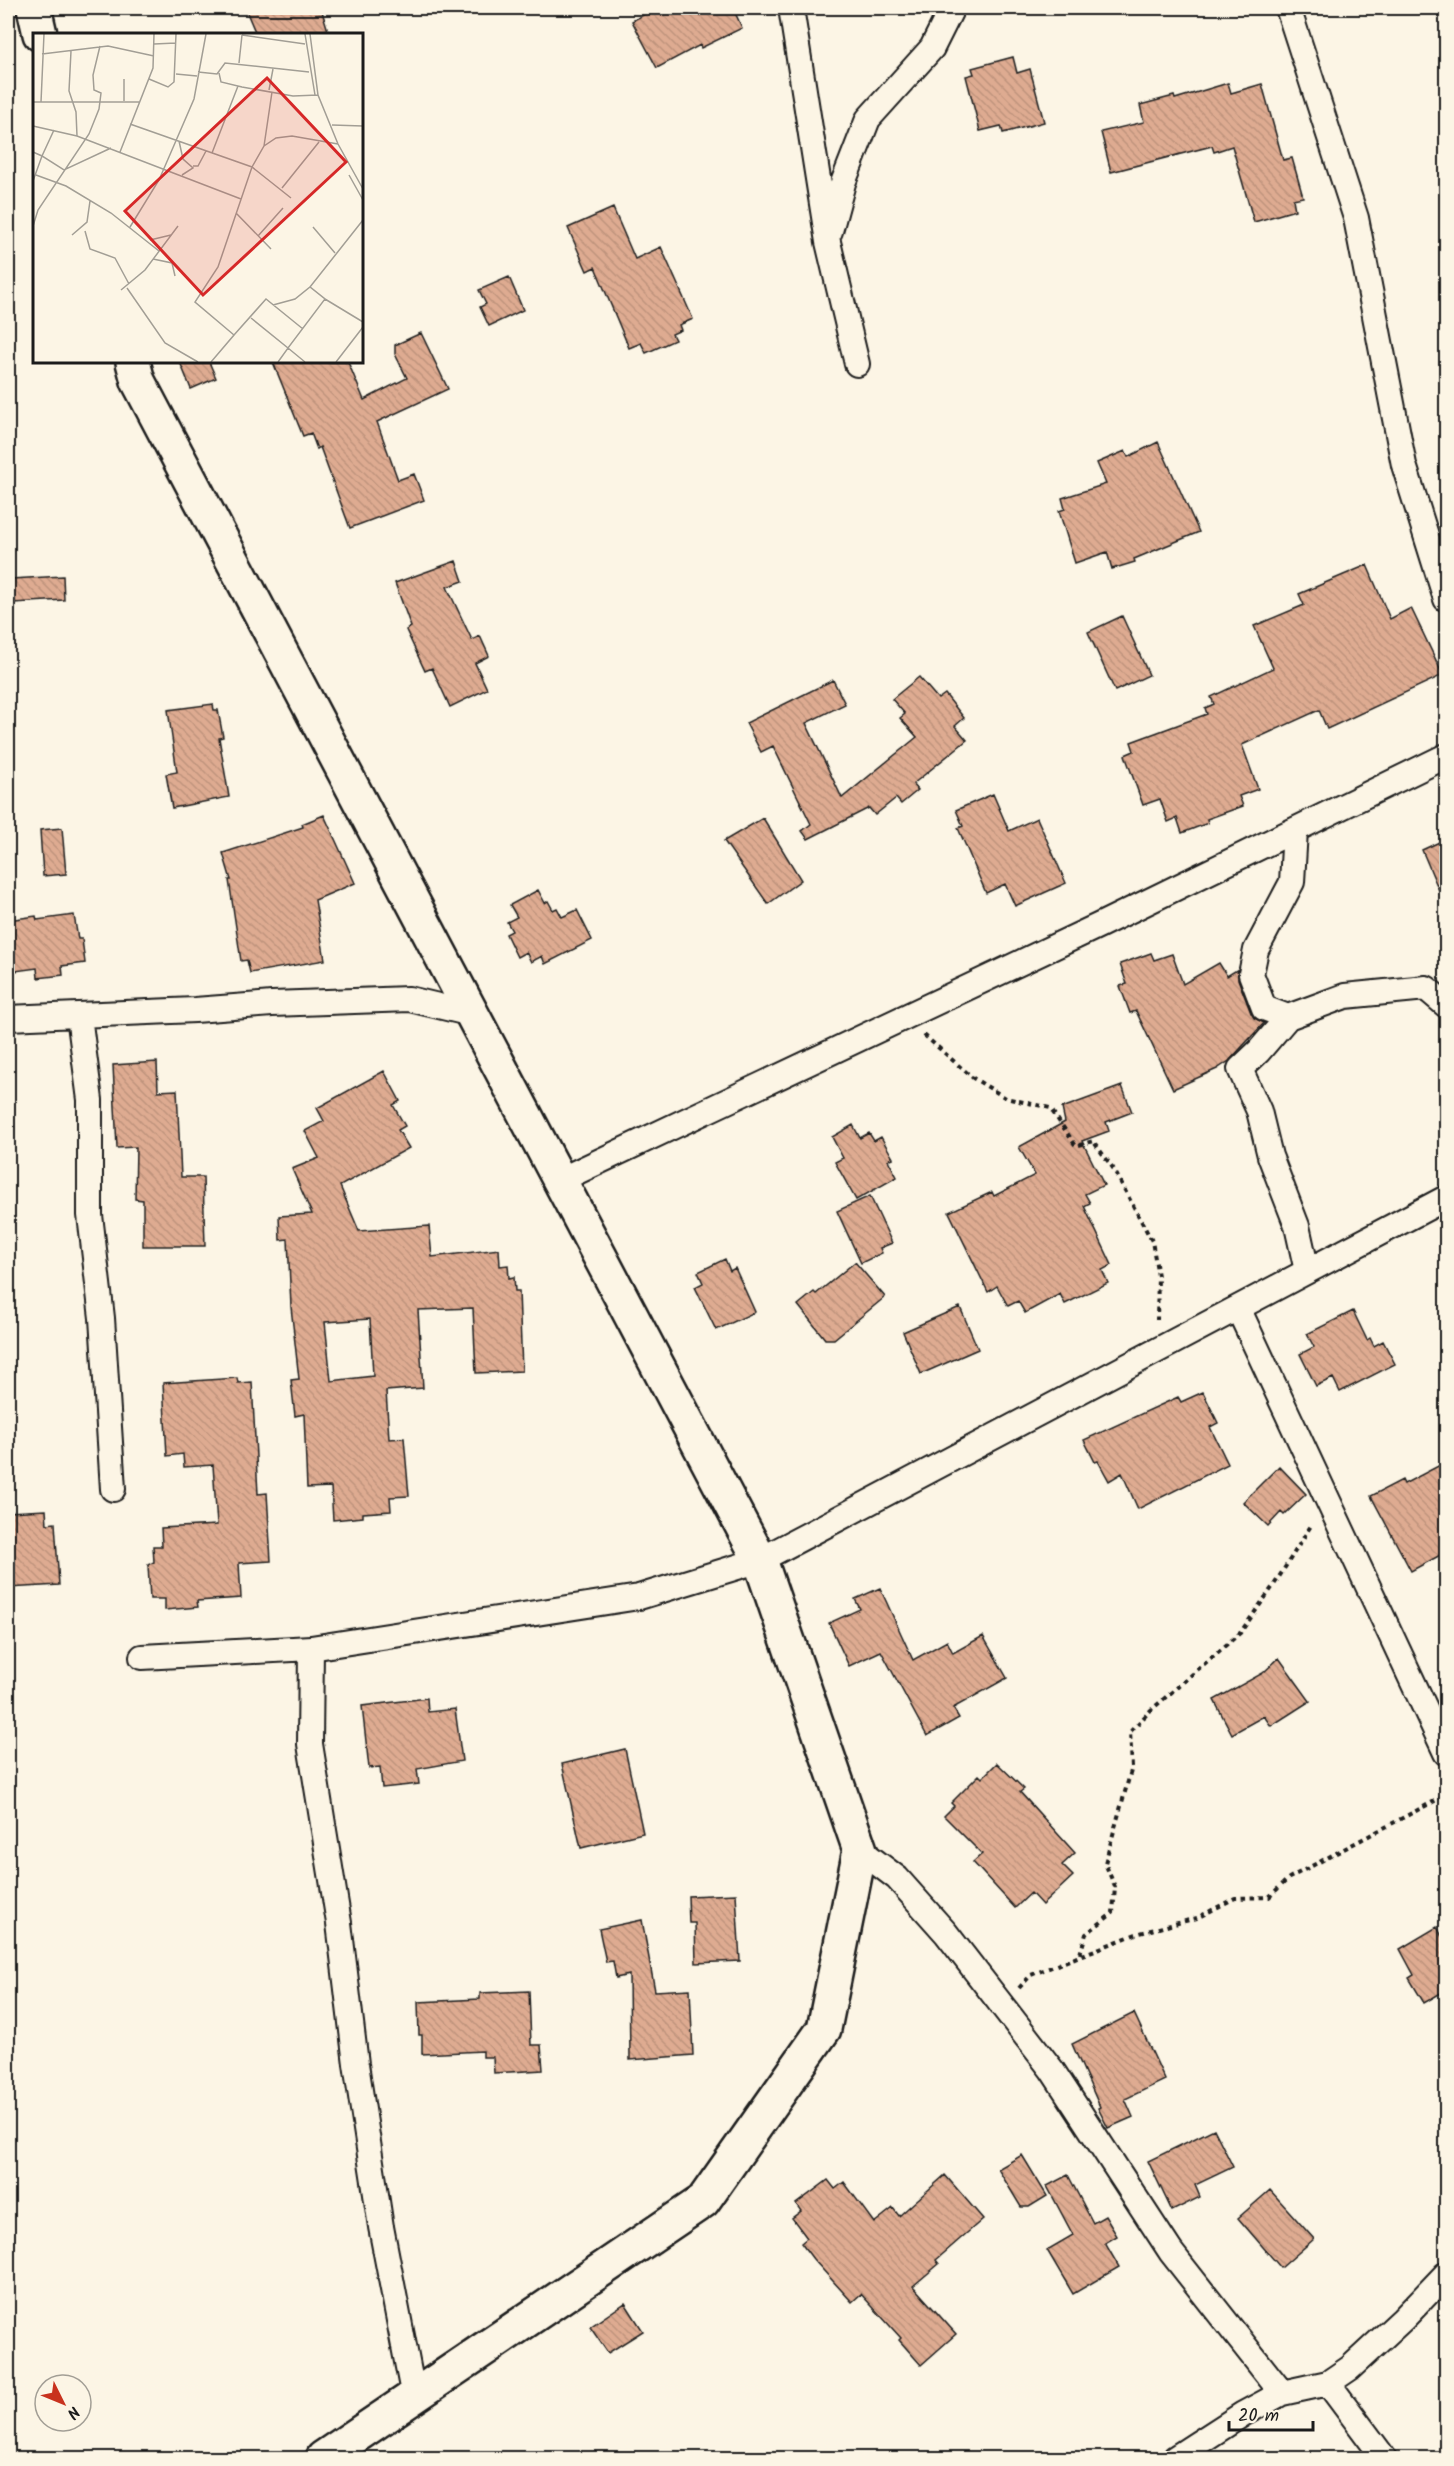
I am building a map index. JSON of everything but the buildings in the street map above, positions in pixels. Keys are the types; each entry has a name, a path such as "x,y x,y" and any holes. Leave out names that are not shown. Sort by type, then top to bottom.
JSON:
{"street":[{"path":"34,8 40,33"},
{"path":"791,8 828,242 856,364"},
{"path":"828,242 843,183 868,119 932,48 952,8"},
{"path":"1288,8 1356,218 1404,465 1446,599"},
{"path":"133,363 138,381 760,1560 860,1850 824,2029 703,2201 324,2458"},
{"path":"560,1180 904,1018 1446,756"},
{"path":"1288,1017 1264,1008 1251,974 1256,950 1292,882 1295,830"},
{"path":"1307,1272 1297,1226 1270,1156 1259,1111 1240,1069 1288,1017 1345,996 1426,988 1446,1005"},
{"path":"8,1018 409,999 472,1014"},
{"path":"79,1016 90,1100 90,1215 102,1318 113,1489"},
{"path":"142,1657 311,1648 639,1597 760,1560 1446,1198"},
{"path":"1238,1308 1446,1754"},
{"path":"311,1648 310,1744 339,1923 356,2064 381,2227 414,2398"},
{"path":"860,1850 904,1886 946,1933 1052,2070 1171,2252 1282,2393"},
{"path":"1174,2458 1243,2414 1282,2393 1328,2383 1350,2368 1403,2319 1446,2274"},
{"path":"1328,2383 1384,2458"}],"path":[{"path":"904,1018 973,1078 1006,1098 1050,1108 1076,1146 1093,1141 1113,1168 1152,1241 1158,1276 1157,1351"},
{"path":"1080,1954 1086,1934 1113,1913 1115,1887 1105,1863 1132,1767 1130,1732 1151,1710 1240,1633 1274,1585 1328,1499"},
{"path":"1002,2006 1032,1975 1080,1954 1136,1934 1197,1918 1235,1898 1269,1897 1289,1878 1446,1795"}]}
